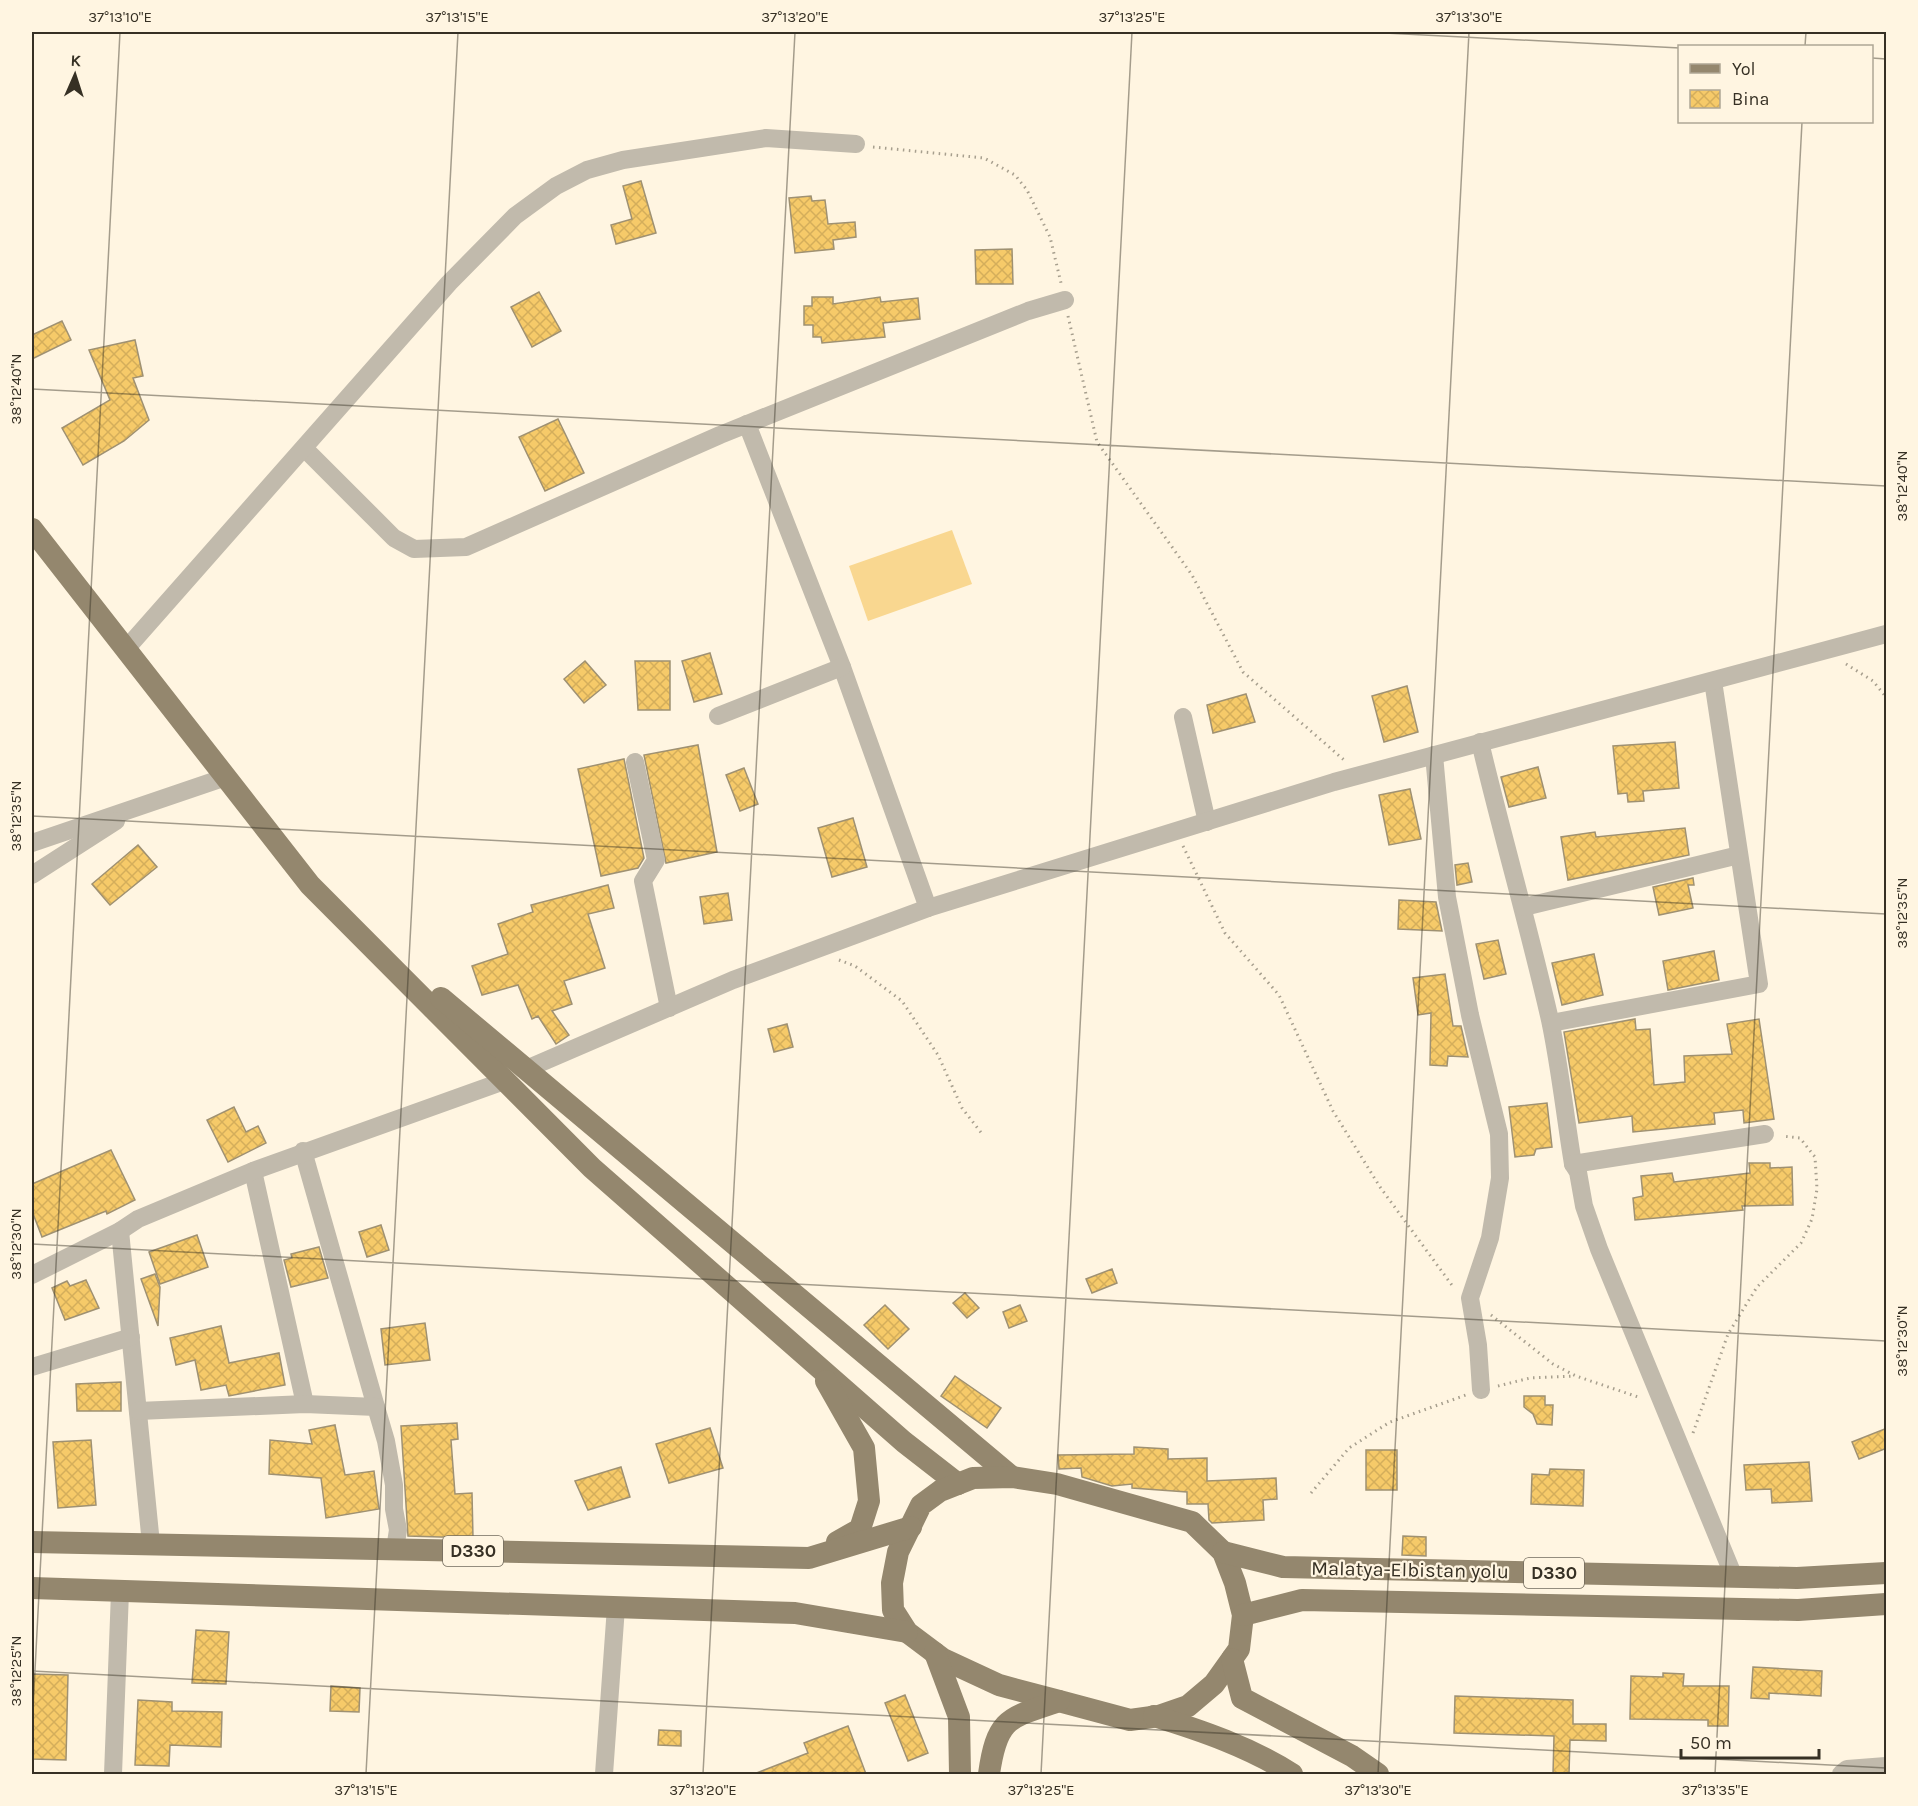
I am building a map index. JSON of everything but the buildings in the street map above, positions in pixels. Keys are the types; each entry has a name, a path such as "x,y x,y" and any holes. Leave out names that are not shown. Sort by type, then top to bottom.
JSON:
{"main road":[{"path":"32,530 310,885 592,1168 904,1442 958,1484"},
{"path":"310,885 524,1070 1012,1477"},
{"path":"809,1558 860,1529 869,1501 864,1448 818,1367"},
{"path":"1012,1477 1057,1484 1192,1522 1223,1552 1235,1583 1243,1615 1239,1649 1214,1684 1188,1706 1130,1720 999,1685 935,1653 907,1632 893,1610 892,1583 898,1552 921,1505 940,1491 973,1478 1012,1477"},
{"name":"D330","path":"32,1542 809,1558 910,1527"},
{"name":"Malatya-Elbistan yolu","path":"1223,1552 1283,1568 1797,1578 1887,1573"},
{"path":"32,1588 795,1613 907,1632"},
{"name":"Malatya-Elbistan yolu","path":"1243,1615 1302,1600 1798,1610 1887,1604"},
{"path":"935,1653 959,1717 960,1774"},
{"path":"1232,1659 1242,1698 1352,1756 1378,1774"},
{"path":"989,1774 992,1754 1000,1733 1010,1719 1059,1701"},
{"path":"1154,1716 1203,1731 1262,1755 1292,1774"}],"street":[{"path":"126,649 449,283 515,216 556,186 587,170 623,160 766,138 856,144"},
{"path":"304,448 394,538 414,549 466,547 747,424 1028,311 1065,300"},
{"path":"747,424 842,667 928,908"},
{"path":"524,1070 669,1008 928,908 1361,775 1887,634"},
{"path":"718,716 842,667"},
{"path":"1551,1023 1758,984 1713,681"},
{"path":"1183,717 1206,822"},
{"path":"1480,742 1499,825 1524,907 1551,1023 1573,1164 1578,1173 1584,1206 1599,1249 1734,1577"},
{"path":"1434,755 1447,897 1470,1015 1499,1134 1500,1178 1490,1238 1470,1298 1478,1345 1481,1390"},
{"path":"634,762 656,860 643,881 669,1008"},
{"path":"32,843 226,777"},
{"path":"32,875 140,806"},
{"path":"1524,907 1739,855"},
{"path":"32,1275 120,1231 138,1219 253,1171 504,1080"},
{"path":"1573,1164 1765,1134"},
{"path":"303,1151 386,1441 394,1485 394,1509 398,1530 395,1549"},
{"path":"253,1171 305,1404"},
{"path":"120,1231 152,1544"},
{"path":"32,1367 130,1337"},
{"path":"138,1410 305,1404 376,1407"},
{"path":"113,1774 120,1592"},
{"path":"604,1774 616,1607"},
{"path":"1840,1774 1847,1769 1887,1766"}],"path":[{"path":"856,144 901,152 984,158 1015,175 1027,190 1050,237 1096,442 1192,575 1243,672 1361,775"},
{"path":"1824,651 1873,681 1887,697"},
{"path":"1175,831 1225,933 1279,995 1333,1111 1380,1187 1454,1288 1470,1298 1519,1340 1553,1364 1576,1376 1665,1407"},
{"path":"812,951 855,966 902,1001 938,1055 962,1108 983,1134"},
{"path":"1685,1457 1728,1334 1757,1287 1801,1243 1812,1219 1817,1189 1815,1157 1800,1138 1765,1134"},
{"path":"1311,1493 1349,1448 1390,1422 1481,1390 1530,1378 1576,1376"}],"shaded area":[{"path":"952,530 972,584 868,621 849,566"}]}
